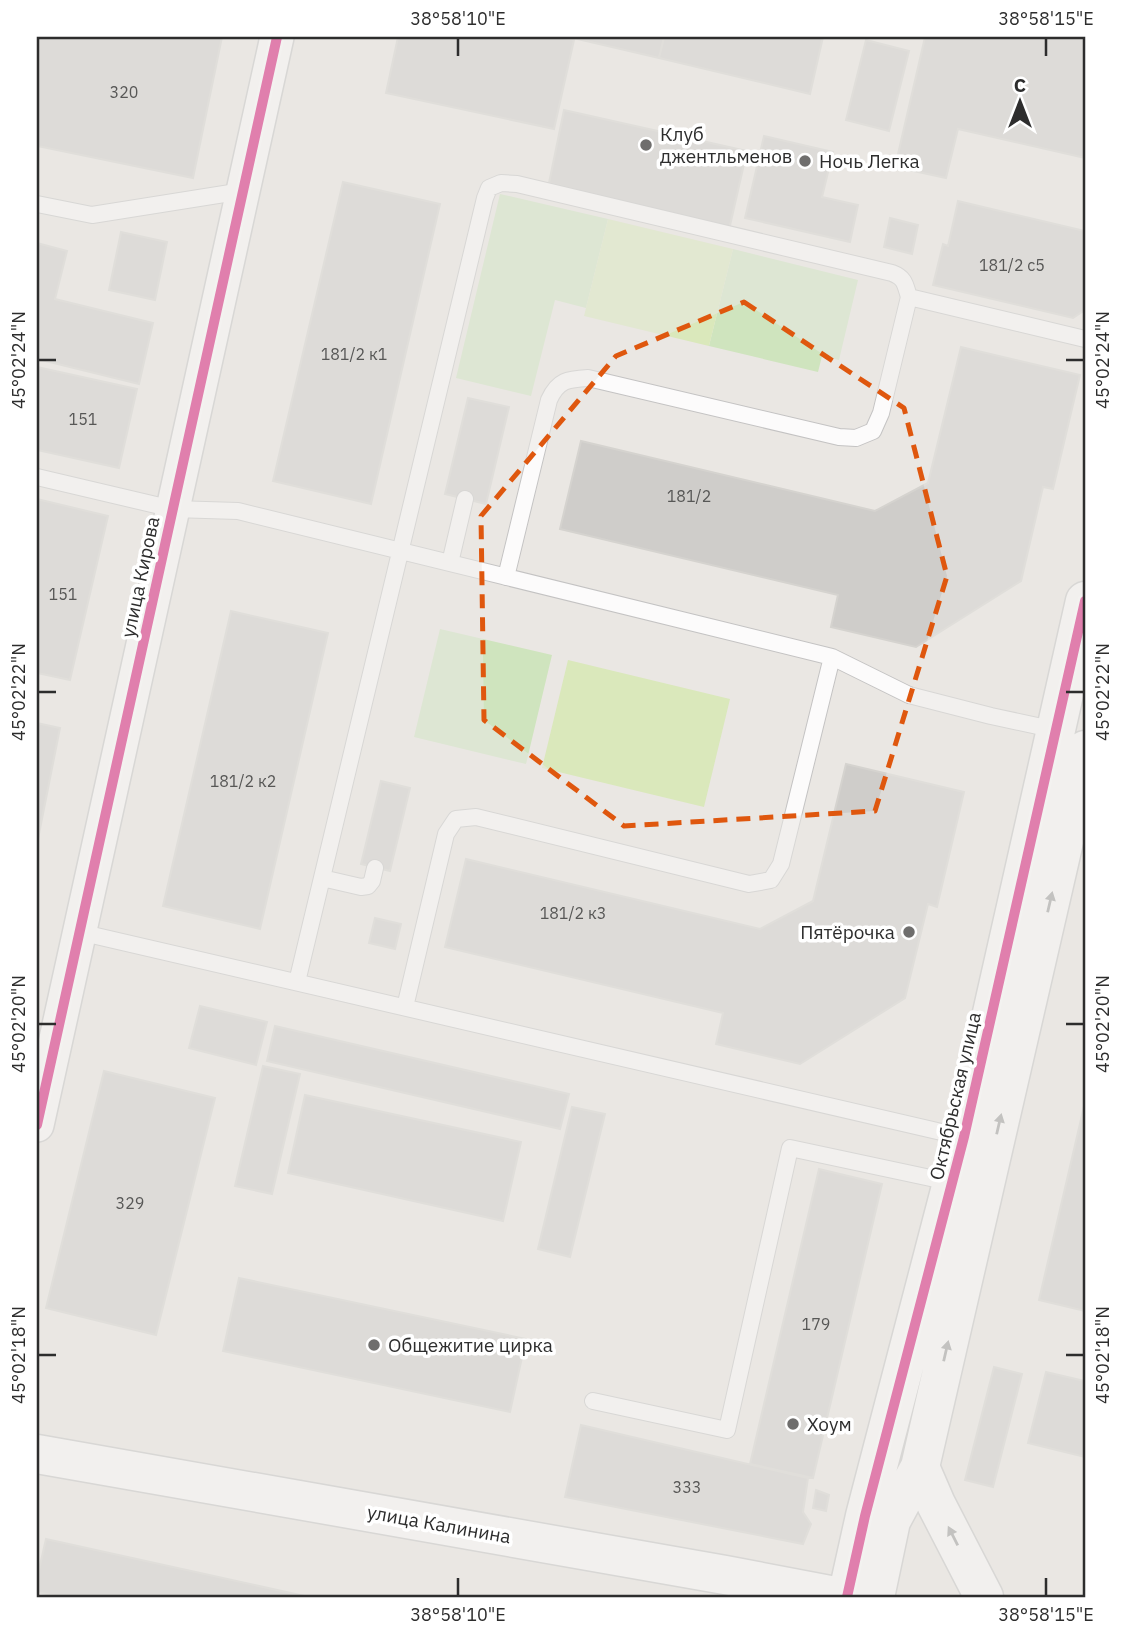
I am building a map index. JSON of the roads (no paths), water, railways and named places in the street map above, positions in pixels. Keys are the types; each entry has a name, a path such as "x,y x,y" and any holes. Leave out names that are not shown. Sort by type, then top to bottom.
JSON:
{"street":[{"name":"улица Кирова","path":"37,1125 277,37"},
{"name":"Октябрьская улица","path":"875,1597 891,1521 920,1466 968,1187 1075,739 1085,600"},
{"name":"Октябрьская улица","path":"848,1597 865,1516 968,1187 964,1137 1075,739"},
{"name":"улица Калинина","path":"37,1454 841,1597"},
{"path":"920,1466 936,1504 984,1597"}],"lane":[{"path":"297,982 489,188 500,183 517,184 901,277 909,297 881,413 873,431 856,438 839,437 588,377 569,379 554,389 549,400 506,577"},
{"path":"37,204 92,215 243,191"},
{"path":"909,297 1085,339"},
{"path":"37,477 173,509 238,511 832,657 909,695 1075,739"},
{"path":"450,563 466,499"},
{"path":"405,1007 446,834 456,819 476,817 749,884 771,880 781,863 832,657"},
{"path":"322,878 361,887 368,886 375,868"},
{"path":"79,932 964,1137"},
{"path":"593,1401 727,1430 790,1148 968,1187"}],"place":[{"name":"Клуб джентльменов","path":"646,145"},
{"name":"Ночь Легка","path":"805,161"},
{"name":"Пятёрочка","path":"909,932"},
{"name":"Общежитие цирка","path":"374,1345"},
{"name":"Хоум","path":"793,1424"}]}
